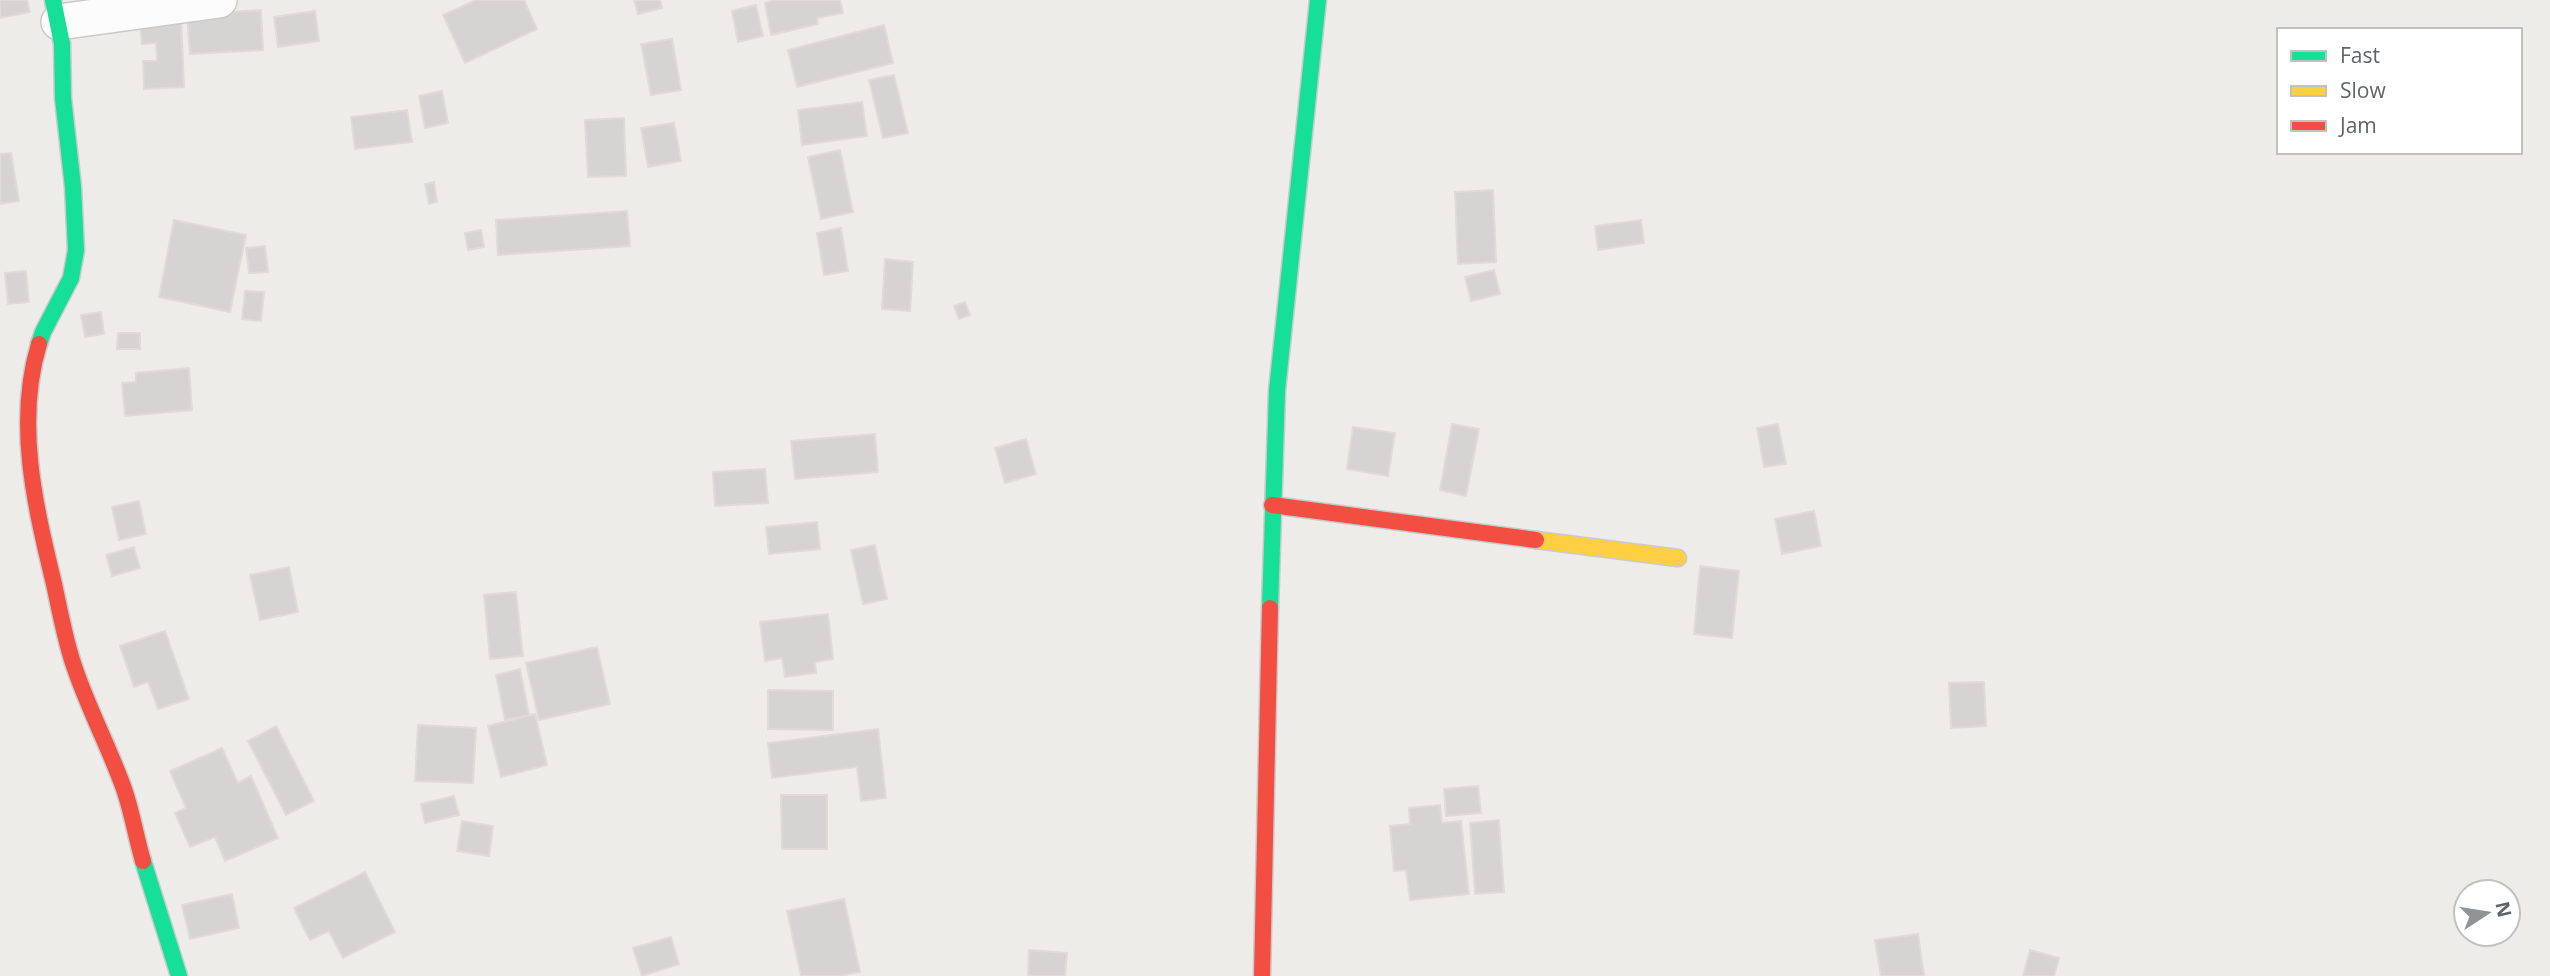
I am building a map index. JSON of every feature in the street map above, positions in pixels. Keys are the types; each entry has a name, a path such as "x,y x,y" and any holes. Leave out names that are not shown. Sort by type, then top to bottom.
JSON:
{"street":[{"path":"179,976 146,874 124,789 73,664 44,543 31,474 27,428 33,365 43,332 71,278 76,250 73,187 62,98 62,44 56,11 219,0"},
{"path":"1262,976 1277,391 1284,304 1318,0"},
{"path":"1272,505 1678,558"}],"building":[{"path":"0,0 27,0 30,12 0,18"},
{"path":"476,0 524,0 537,29 465,63 443,15"},
{"path":"634,0 660,0 662,8 638,14"},
{"path":"774,0 840,0 843,13 817,18 818,24 771,35 765,3"},
{"path":"756,5 763,36 738,42 732,11"},
{"path":"261,10 263,50 190,54 187,15"},
{"path":"315,11 319,41 278,47 274,17"},
{"path":"181,18 184,87 144,89 143,61 157,61 156,43 142,44 140,20"},
{"path":"884,25 893,63 797,87 788,50"},
{"path":"672,39 681,90 651,95 641,44"},
{"path":"894,75 908,133 883,138 869,80"},
{"path":"442,91 448,123 425,128 419,96"},
{"path":"862,102 867,136 802,145 798,110"},
{"path":"407,110 412,142 355,149 351,117"},
{"path":"624,118 626,176 588,177 585,120"},
{"path":"674,123 681,161 648,167 641,128"},
{"path":"840,150 853,212 821,219 808,157"},
{"path":"11,153 19,201 0,204 0,154"},
{"path":"434,182 437,202 429,204 425,184"},
{"path":"1493,190 1496,262 1458,264 1455,192"},
{"path":"627,211 630,246 498,255 496,220"},
{"path":"174,220 246,235 230,312 159,297"},
{"path":"1641,220 1644,243 1598,250 1595,226"},
{"path":"841,228 848,271 824,275 817,233"},
{"path":"481,230 484,247 468,250 465,233"},
{"path":"265,246 268,272 249,273 246,248"},
{"path":"885,259 913,262 910,311 882,309"},
{"path":"1494,270 1500,294 1471,301 1465,277"},
{"path":"26,271 29,302 8,304 5,273"},
{"path":"245,291 264,292 261,321 242,319"},
{"path":"965,302 970,315 959,319 954,306"},
{"path":"101,312 104,334 85,337 81,315"},
{"path":"118,333 140,333 140,349 117,349"},
{"path":"189,368 192,410 125,416 122,383 136,382 136,373"},
{"path":"1452,424 1479,429 1466,496 1440,490"},
{"path":"1778,424 1786,464 1764,467 1757,428"},
{"path":"1353,427 1395,433 1388,476 1347,469"},
{"path":"875,434 878,472 795,479 791,441"},
{"path":"1026,439 1036,474 1005,483 995,448"},
{"path":"765,469 768,503 715,506 713,472"},
{"path":"139,501 146,534 119,540 112,507"},
{"path":"1814,511 1821,546 1782,554 1775,519"},
{"path":"817,522 820,549 769,554 766,527"},
{"path":"875,545 887,599 863,604 851,550"},
{"path":"134,547 140,568 112,576 106,555"},
{"path":"1700,566 1739,571 1732,638 1694,634"},
{"path":"289,567 298,612 260,620 250,575"},
{"path":"516,592 523,656 490,659 484,595"},
{"path":"828,614 833,659 815,662 816,673 785,677 782,658 765,661 760,622"},
{"path":"165,631 189,699 158,709 148,682 134,687 120,646"},
{"path":"597,647 610,704 539,720 526,663"},
{"path":"520,669 529,715 505,720 496,675"},
{"path":"1984,682 1986,726 1951,728 1949,683"},
{"path":"768,690 833,691 833,730 768,729"},
{"path":"535,714 547,765 501,777 488,726"},
{"path":"418,725 476,728 473,783 415,781"},
{"path":"276,726 314,801 286,815 248,741"},
{"path":"878,729 886,798 861,801 857,767 772,778 768,743"},
{"path":"222,748 238,783 251,776 278,838 225,861 215,837 190,847 175,813 186,808 170,771"},
{"path":"1478,786 1481,813 1446,816 1444,789"},
{"path":"781,795 827,795 827,849 782,849"},
{"path":"454,796 459,815 425,823 421,804"},
{"path":"1440,805 1442,823 1461,821 1469,894 1410,900 1406,870 1394,871 1390,826 1410,824 1409,808"},
{"path":"1499,820 1504,892 1475,894 1470,823"},
{"path":"462,821 493,826 489,856 457,851"},
{"path":"365,872 395,932 343,958 329,931 310,940 294,908"},
{"path":"232,894 239,928 190,939 182,905"},
{"path":"844,899 860,972 839,976 801,976 787,911"},
{"path":"1918,934 1924,976 1881,976 1875,940"},
{"path":"671,937 679,964 642,976 633,948"},
{"path":"1029,950 1067,953 1065,976 1028,976"},
{"path":"2030,950 2059,958 2054,976 2023,976"}],"traffic: fast":[{"path":"39,344 71,278 76,250 73,187 63,98 62,44 53,0"},
{"path":"1270,608 1277,391 1318,0"},
{"path":"143,861 179,976"}],"traffic: slow":[{"path":"1536,540 1678,558"}],"traffic: jam":[{"path":"39,344 32,374 28,434 40,524 71,656 124,789 143,861"},
{"path":"1272,505 1536,540"},
{"path":"1262,976 1270,608"}]}
